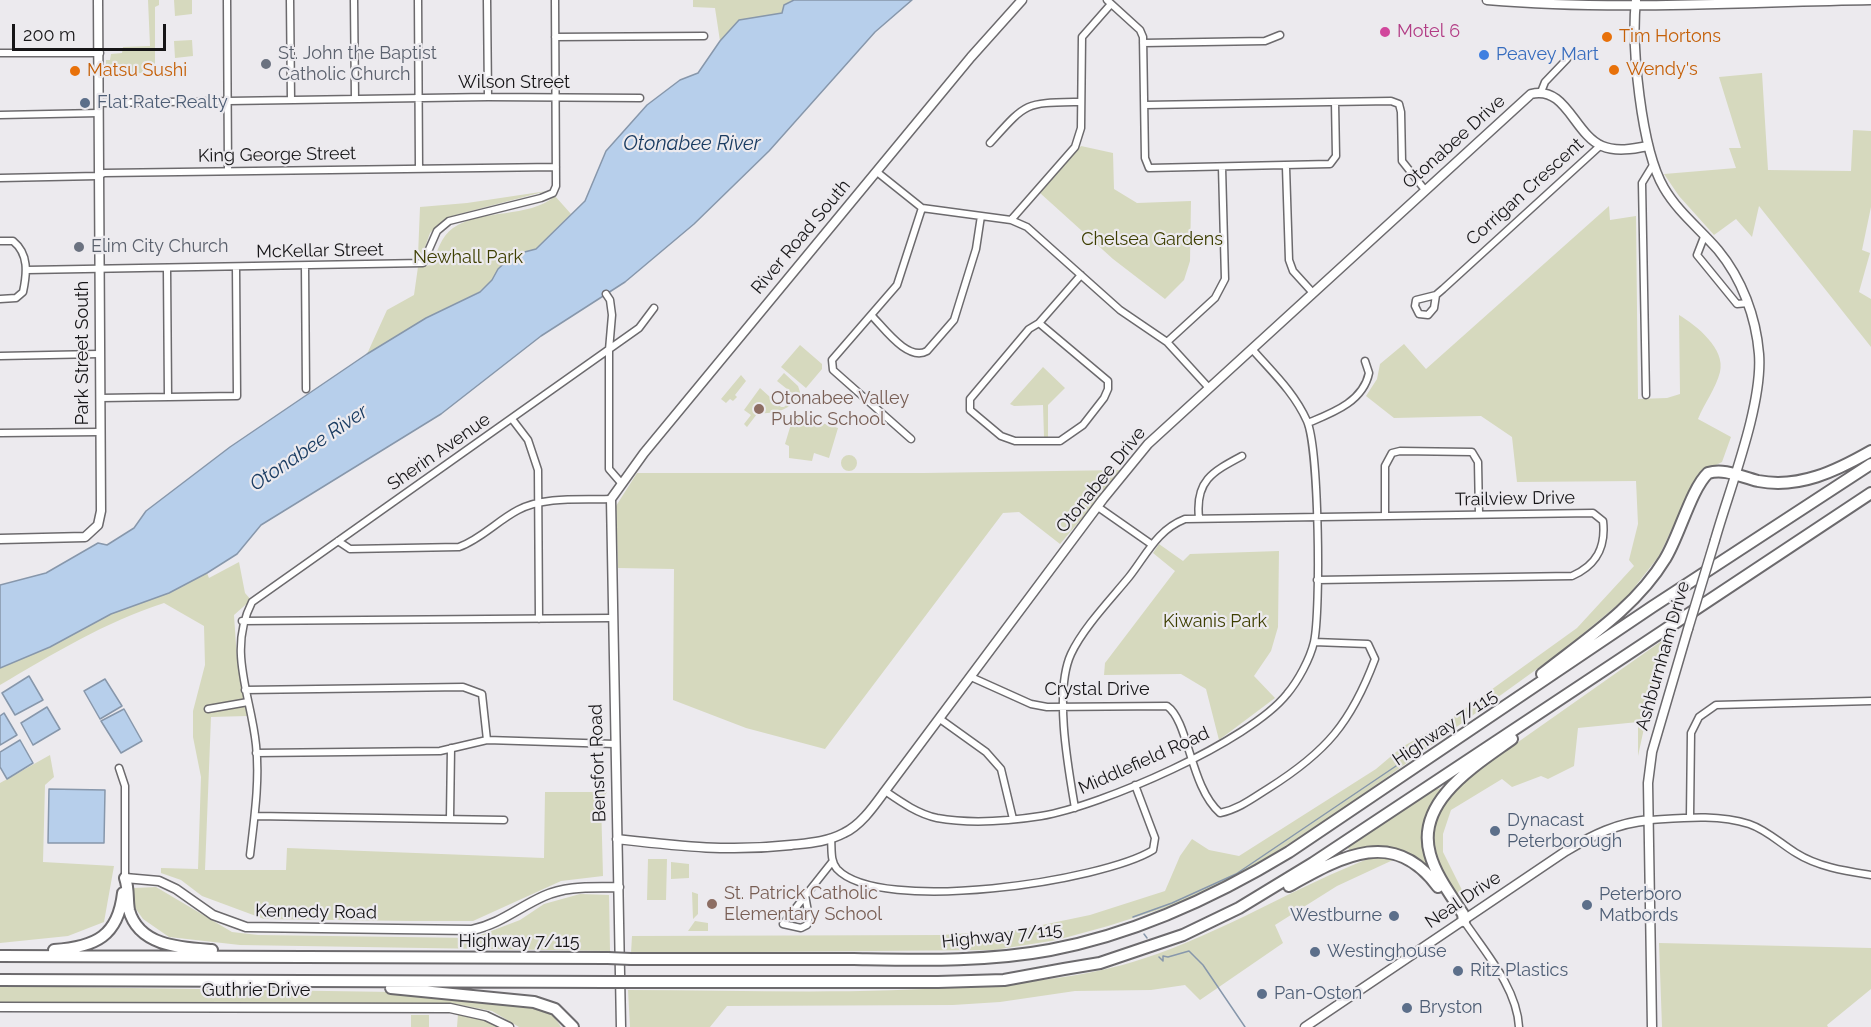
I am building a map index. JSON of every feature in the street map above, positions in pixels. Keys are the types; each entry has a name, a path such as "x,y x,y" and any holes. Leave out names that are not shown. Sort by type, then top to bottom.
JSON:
{"highway":[{"path":"1455,741 1477,721 1521,691 1628,604 1652,579 1666,558 1706,475 1720,471 1773,483 1795,483 1816,478 1871,451"},
{"name":"Highway 7/115","path":"0,954 942,960 1049,950 1091,940 1178,910 1242,881 1871,464"},
{"path":"0,980 927,982 1004,980 1100,963 1183,935 1239,908 1313,863 1871,492"},
{"path":"1464,921 1463,914 1438,876 1430,854 1427,832 1435,808 1479,762 1554,707 1565,695"},
{"path":"1239,908 1266,899 1319,869 1348,857 1382,851 1407,857 1418,863 1437,885 1458,918 1464,921"},
{"path":"0,954 65,949 104,937 114,927 120,913 125,878"},
{"path":"125,878 132,918 145,933 162,943 183,948 315,957"},
{"path":"334,981 359,986 419,989 534,1002 555,1009 573,1027"}],"street":[{"name":"Park Street South","path":"0,539 85,537 98,525 100,511 98,176 100,53 98,0"},
{"path":"226,0 228,171"},
{"path":"290,0 291,100"},
{"path":"354,0 354,99"},
{"path":"418,0 418,168"},
{"path":"487,0 488,97"},
{"path":"555,0 556,167"},
{"name":"River Road South","path":"611,499 877,172 1022,0"},
{"path":"1487,0 1525,4 1871,0"},
{"path":"1011,220 1075,147 1082,128 1082,38 1109,2 1140,30 1143,43 1145,158 1149,168 1286,167 1330,164 1336,156 1335,102"},
{"name":"Ashburnham Drive","path":"1636,2 1643,117 1653,165 1674,202 1717,249 1734,273 1748,303 1755,327 1759,356 1758,384 1734,474 1652,752 1648,783 1652,1027"},
{"path":"1143,43 1264,41 1280,35"},
{"path":"555,37 704,36"},
{"path":"0,53 100,53"},
{"path":"1568,59 1545,82 1541,92 1555,97 1600,145"},
{"name":"Otonabee Drive","path":"617,838 714,850 781,846 831,838 854,826 885,791 1148,444 1531,94 1541,92"},
{"name":"Wilson Street","path":"99,103 488,97 640,98"},
{"path":"1145,105 1391,101 1399,104 1402,161 1425,190"},
{"path":"990,143 1026,106 1037,103 1081,102"},
{"path":"0,115 99,113"},
{"name":"Corrigan Crescent","path":"1436,295 1600,145 1626,150 1648,146"},
{"path":"1646,395 1642,183 1653,165"},
{"name":"King George Street","path":"0,178 98,176 104,173 556,167"},
{"name":"McKellar Street","path":"27,270 423,263 437,231 449,221 553,194 556,186 556,167"},
{"path":"1167,342 1215,298 1225,279 1222,167"},
{"path":"1286,167 1289,260 1293,271 1313,293"},
{"path":"877,172 922,208 1011,220 1027,227 1120,310 1167,342 1209,388"},
{"path":"911,439 833,370 832,360 897,285 922,208"},
{"path":"872,316 911,353 921,354 927,351 954,320 976,249 981,216"},
{"path":"1704,237 1697,255 1737,304 1748,303"},
{"path":"0,241 13,241 22,249 27,270 23,292 16,298 0,299"},
{"path":"305,266 306,389"},
{"path":"100,398 237,396 236,267"},
{"path":"167,269 168,397"},
{"path":"1039,323 1108,381 1108,389 1083,425 1071,435 1060,441 1015,441 1001,436 970,410 970,399 1029,328 1039,323 1081,275"},
{"path":"606,294 610,300 612,315 609,350 609,469 622,484"},
{"name":"Sherin Avenue","path":"242,621 252,602 609,350 639,328 654,308"},
{"name":"Middlefield Road","path":"885,791 907,806 935,818 968,821 1013,819 1075,808 1135,785 1229,739 1275,706 1296,681 1314,642 1317,580 1315,465 1308,423 1286,386 1252,349"},
{"path":"0,356 99,354"},
{"path":"1308,423 1336,411 1359,394 1369,373 1365,361"},
{"path":"512,418 533,450 538,470 539,619"},
{"path":"0,433 99,432"},
{"path":"1385,516 1385,466 1392,453 1400,451 1472,452 1478,462 1479,514"},
{"path":"1199,518 1200,494 1205,482 1210,475 1242,456"},
{"path":"338,541 350,549 459,547 471,543 519,510 537,503 611,499"},
{"name":"Bensfort Road","path":"611,499 611,618 621,1027"},
{"path":"1098,507 1151,544"},
{"name":"Trailview Drive","path":"1075,808 1068,771 1063,706 1068,662 1072,652 1151,544 1170,525 1185,519 1199,518 1479,514 1593,513 1603,521 1602,547 1596,560 1586,570 1572,576 1317,580"},
{"path":"250,855 255,816 256,753 240,658 242,621 611,618"},
{"name":"Crystal Drive","path":"971,677 1031,704 1167,706 1174,710 1178,718 1190,760 1210,804 1220,813 1234,810 1288,776 1322,749 1356,706 1375,655 1368,644 1314,642"},
{"path":"246,690 463,687 482,694 487,740"},
{"path":"1690,817 1691,733 1699,717 1716,705 1738,702 1871,701"},
{"path":"208,709 248,702"},
{"path":"940,719 986,752 1001,769 1013,819"},
{"path":"256,753 440,751 487,740 615,744"},
{"path":"450,818 451,748"},
{"path":"119,768 125,786 125,878"},
{"path":"832,862 849,879 876,888 899,891 1012,886 1078,874 1153,850 1156,842 1135,785"},
{"path":"255,816 504,820"},
{"path":"1649,820 1690,817 1727,819 1763,830 1798,854 1837,869 1871,875"},
{"name":"Neal Drive","path":"1305,1027 1584,840 1626,823 1649,820"},
{"path":"805,895 809,917 807,925 801,928 783,924 791,912 832,862 831,838"},
{"name":"Kennedy Road","path":"125,878 159,881 176,889 225,921 263,929 472,930 504,920 555,892 577,888 619,887"},
{"path":"1464,921 1507,987 1514,1003 1519,1027"},
{"name":"Guthrie Drive","path":"0,1007 450,1008 486,1016 509,1027"}],"green space":[{"path":"148,0 159,0 159,5 155,7 155,67 143,67 143,73 106,74 106,60 110,60 111,54 122,53 123,47 150,46"},
{"path":"174,0 192,0 192,14 175,16"},
{"path":"693,0 794,0 784,5 782,13 739,20 720,41 715,8 693,7"},
{"path":"192,40 193,56 175,58 174,41"},
{"path":"1762,73 1768,170 1851,171 1853,130 1871,131 1871,207 1862,250 1870,253 1859,292 1871,299 1871,347 1759,206 1752,237 1736,219 1714,235 1679,196 1664,174 1736,168 1729,148 1741,148 1719,77"},
{"name":"Chelsea Gardens","path":"1081,146 1113,153 1114,189 1137,203 1191,201 1190,261 1184,280 1165,299 1113,259 1040,193"},
{"path":"547,191 448,217 430,233 422,256 418,256 420,207 467,203"},
{"name":"Newhall Park","path":"555,196 571,214 536,249 498,269 492,280 479,292 426,318 367,354 387,310 414,295 418,267 431,265 442,240 449,231 478,218 532,208"},
{"path":"1609,206 1610,220 1636,216 1638,399 1667,398 1680,394 1679,315 1708,339 1719,355 1721,363 1716,384 1698,419 1731,437 1722,462 1698,474 1659,556 1627,597 1566,648 1350,804 1250,869 1174,905 1057,940 994,950 631,953 632,936 941,935 1018,930 1090,915 1165,891 1180,856 1192,839 1209,850 1239,856 1376,769 1402,747 1445,723 1577,628 1634,566 1629,560 1638,524 1636,481 1517,482 1512,437 1481,416 1394,418 1366,396 1377,379 1380,364 1404,344 1426,369"},
{"path":"800,345 822,364 822,369 806,388 781,367"},
{"path":"1043,367 1065,388 1048,405 1048,437 1044,437 1043,405 1014,406 1010,404"},
{"path":"784,373 798,386 800,392 796,399 783,410 757,414 747,427 744,424 751,415 744,410 760,388 781,407 790,401 788,399 792,393 777,381"},
{"path":"741,375 746,381 735,395 737,397 726,403 721,399"},
{"path":"794,414 838,428 829,458 814,453 812,461 789,458 789,446 785,444"},
{"path":"849,455 857,463 849,471 841,463"},
{"path":"1123,470 1060,544 1019,512 1003,513 825,749 746,728 673,700 674,569 618,568 616,506 637,473"},
{"name":"Kiwanis Park","path":"1159,544 1183,561 1190,554 1279,551 1278,627 1271,651 1254,676 1275,698 1219,740 1206,689 1181,674 1104,675 1105,663 1175,571 1153,553"},
{"path":"239,562 245,593 251,600 234,615 237,660 247,716 211,717 205,870 286,870 287,848 544,858 545,792 607,792 601,801 603,876 561,881 473,921 410,921 264,919 202,896 181,880 161,873 161,868 198,869 201,777 193,737 193,711 205,665 204,626 164,603 100,629 0,685 0,668 50,647 111,614 169,593 207,573 209,578"},
{"path":"1663,640 1638,756 1638,722 1578,728 1574,766 1548,779 1541,776 1512,787 1502,779 1451,810 1443,834 1443,852 1465,896 1460,901 1440,866 1435,851 1436,824 1452,795 1467,778"},
{"path":"50,755 54,777 45,785 43,862 114,866 104,922 68,936 0,943 0,783"},
{"path":"1442,788 1427,818 1432,866 1428,869 1408,855 1391,848 1373,847 1350,852 1347,846 1436,789"},
{"path":"1373,857 1393,860 1337,886 1275,925 1283,943 1200,1000 1185,985 1151,990 1075,991 1000,1002 953,1005 727,1006 710,1027 630,1027 628,990 929,989 1037,980 1101,970 1142,959 1201,936"},
{"path":"648,859 667,859 666,900 647,900"},
{"path":"671,862 689,864 689,878 671,879"},
{"path":"156,887 232,932 258,935 473,938 520,920 544,904 580,894 609,895 610,951 240,945 169,937 143,919 133,905 134,888"},
{"path":"692,892 698,894 698,914 693,919"},
{"path":"695,921 708,923 708,931 688,931"},
{"path":"1659,943 1871,948 1871,989 1827,1025 1828,1027 1662,1027"},
{"path":"0,986 393,992 520,1004 553,1015 561,1027 519,1027 492,1011 455,1004 0,1003"},
{"path":"458,1014 492,1022 498,1027 457,1027"},
{"path":"411,1015 429,1015 429,1027 411,1027"}],"water":[{"name":"Otonabee River","path":"794,0 912,0 875,32 769,151 694,224 625,282 541,336 441,414 261,525 237,554 207,573 169,593 111,614 50,647 0,668 0,585 46,573 98,543 107,545 134,528 146,511 230,447 367,354 426,318 480,292 492,280 498,269 513,255 536,249 585,201 606,151 647,105 680,80 698,73 720,41 739,20 782,13 784,5"},
{"path":"29,676 43,700 15,715 2,693"},
{"path":"105,679 122,706 100,719 84,691"},
{"path":"47,707 60,729 33,745 21,723"},
{"path":"124,709 142,741 121,753 101,721"},
{"path":"4,713 17,735 0,745 0,716"},
{"path":"20,740 33,763 7,779 0,767 0,752"},
{"path":"49,789 105,790 104,843 48,843"}],"waterway":[{"path":"1133,917 1172,903 1236,874 1396,766"},
{"path":"1144,934 1147,938"},
{"path":"1159,957 1163,961 1163,956 1168,957 1189,951 1203,965 1245,1027"}],"place":[{"name":"Motel 6","path":"1385,32"},
{"name":"Tim Hortons","path":"1607,37"},
{"name":"Peavey Mart","path":"1484,55"},
{"name":"St. John the Baptist Catholic Church","path":"266,64"},
{"name":"Wendy's","path":"1614,70"},
{"name":"Matsu Sushi","path":"75,71"},
{"name":"Flat Rate Realty","path":"85,103"},
{"name":"Elim City Church","path":"79,247"},
{"name":"Otonabee Valley Public School","path":"759,409"},
{"name":"Dynacast Peterborough","path":"1495,831"},
{"name":"St. Patrick Catholic Elementary School","path":"712,904"},
{"name":"Peterboro Matbords","path":"1587,905"},
{"name":"Westburne","path":"1394,916"},
{"name":"Westinghouse","path":"1315,952"},
{"name":"Ritz Plastics","path":"1458,971"},
{"name":"Pan-Oston","path":"1262,994"},
{"name":"Bryston","path":"1407,1008"}]}
